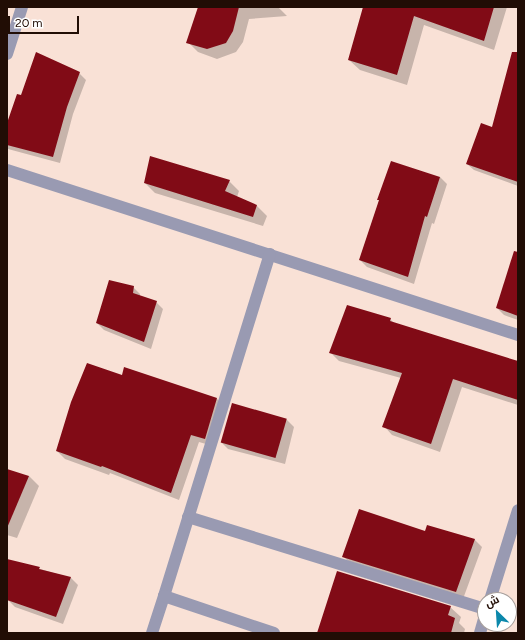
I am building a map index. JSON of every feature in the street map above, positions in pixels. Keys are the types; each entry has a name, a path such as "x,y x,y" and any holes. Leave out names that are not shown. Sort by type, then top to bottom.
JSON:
{"street":[{"path":"7,54 22,7"},
{"path":"7,170 518,335"},
{"path":"152,633 270,254"},
{"path":"492,592 518,510"},
{"path":"188,517 477,607"},
{"path":"164,596 274,633"}],"building":[{"path":"198,7 239,7 233,31 226,43 207,49 186,43"},
{"path":"363,7 494,7 484,41 414,16 397,75 348,60"},
{"path":"36,52 80,72 67,107 53,157 7,145 7,123 17,94 21,95"},
{"path":"512,52 518,52 518,182 466,164 481,123 492,127"},
{"path":"150,156 230,180 225,191 257,205 253,217 144,183"},
{"path":"391,161 440,177 427,217 425,216 408,277 359,260 379,200 377,200"},
{"path":"514,251 518,252 518,316 496,308"},
{"path":"109,280 134,286 133,293 157,301 144,342 96,323"},
{"path":"347,305 391,318 390,321 518,361 518,400 453,379 431,444 382,427 402,373 329,353"},
{"path":"87,363 122,375 124,367 217,398 205,439 191,435 171,493 102,466 101,467 56,451 71,402"},
{"path":"232,403 287,419 275,458 221,442"},
{"path":"7,469 29,476 7,528"},
{"path":"359,509 425,531 427,525 475,539 456,592 342,557"},
{"path":"7,559 40,567 39,569 71,577 56,617 7,600"},
{"path":"337,571 451,606 448,615 455,618 451,633 317,633"}]}
